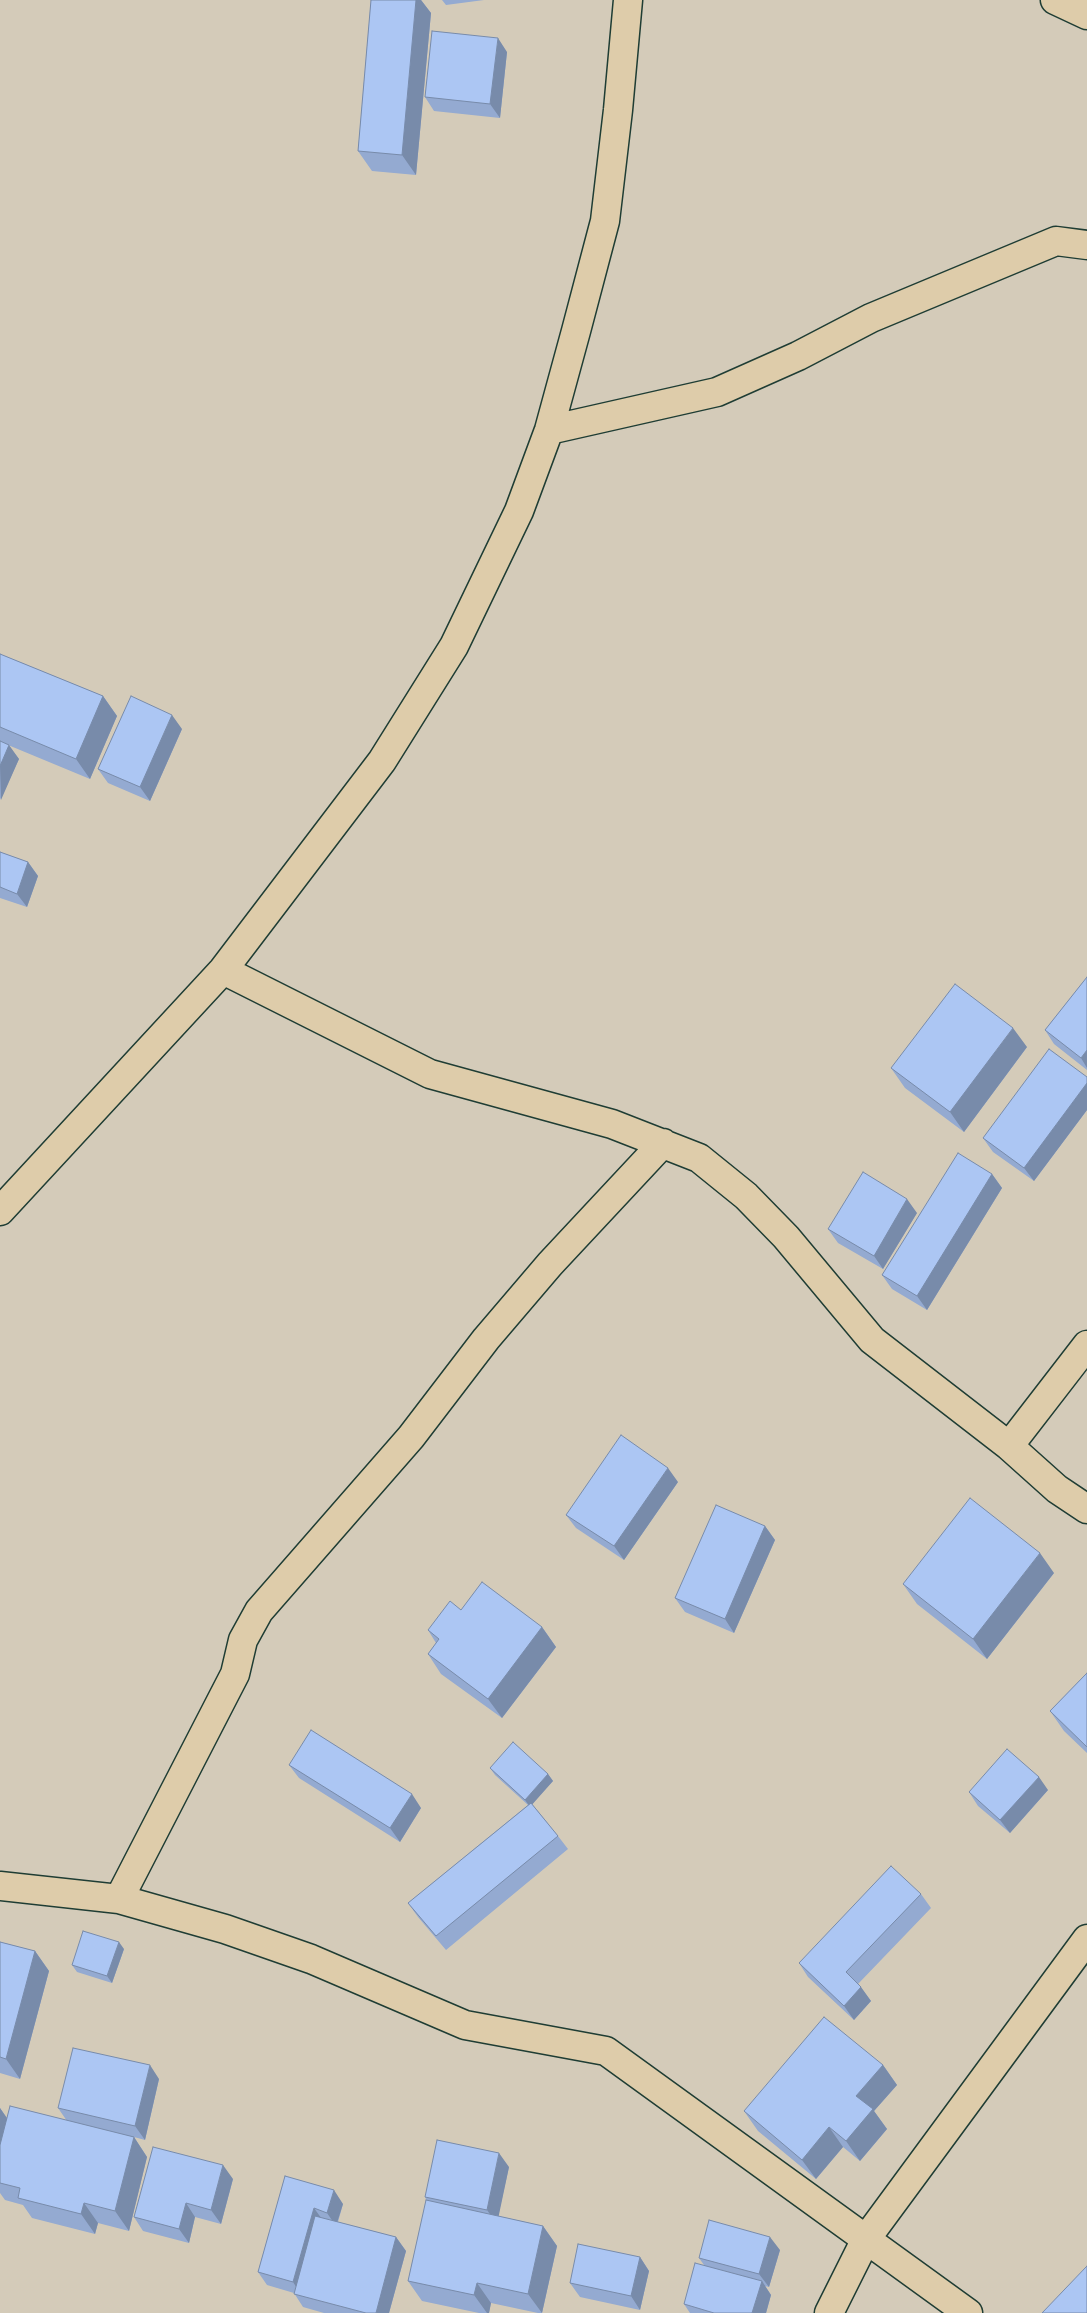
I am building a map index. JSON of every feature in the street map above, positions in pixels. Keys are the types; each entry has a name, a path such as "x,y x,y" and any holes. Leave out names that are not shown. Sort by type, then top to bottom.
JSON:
{"street":[{"path":"0,1211 223,970 382,761 454,646 519,511 549,430 605,221 628,0"},
{"path":"1055,0 1087,15"},
{"path":"549,430 717,392 798,356 871,318 1056,241 1087,245"},
{"path":"223,970 430,1074 612,1124 698,1158 746,1196 814,1268 872,1340 1009,1446 1057,1489 1087,1509"},
{"path":"119,1899 235,1674 243,1640 259,1610 411,1437 486,1339 550,1264 663,1143"},
{"path":"1009,1446 1087,1345"},
{"path":"0,1886 119,1899 225,1929 311,1959 465,2025 606,2050 968,2313"},
{"path":"829,2313 866,2239 1087,1939"}],"building":[{"path":"371,0 416,0 402,155 358,151"},
{"path":"432,31 498,38 490,104 425,97"},
{"path":"0,654 103,696 76,759 0,727"},
{"path":"131,696 172,715 140,787 98,769"},
{"path":"0,741 9,745 0,766"},
{"path":"0,852 28,862 17,894 0,887"},
{"path":"1087,977 1087,1050 1081,1058 1045,1030"},
{"path":"955,984 1013,1028 950,1112 891,1068"},
{"path":"1049,1049 1087,1077 1087,1083 1024,1168 983,1138"},
{"path":"958,1153 992,1174 917,1296 882,1275"},
{"path":"863,1172 907,1199 874,1256 828,1229"},
{"path":"621,1435 668,1468 614,1546 566,1515"},
{"path":"970,1498 1040,1553 973,1639 903,1584"},
{"path":"716,1505 765,1526 725,1619 675,1598"},
{"path":"482,1582 542,1627 488,1699 428,1654 439,1639 428,1630 450,1601 461,1610"},
{"path":"1087,1673 1087,1747 1050,1711"},
{"path":"311,1730 412,1794 390,1828 289,1765"},
{"path":"513,1742 548,1774 525,1800 490,1768"},
{"path":"1007,1749 1039,1777 1000,1820 969,1792"},
{"path":"531,1803 558,1836 436,1936 408,1903"},
{"path":"891,1866 921,1894 846,1972 861,1987 844,2006 799,1963"},
{"path":"83,1931 119,1942 107,1976 72,1965"},
{"path":"0,1942 35,1951 6,2059 0,2057"},
{"path":"824,2017 883,2065 856,2096 873,2109 846,2141 829,2127 802,2160 744,2111"},
{"path":"73,2048 150,2065 135,2126 58,2108"},
{"path":"10,2106 134,2137 115,2211 84,2203 81,2214 18,2198 20,2188 0,2183 0,2145"},
{"path":"437,2140 499,2153 487,2210 425,2197"},
{"path":"153,2147 223,2165 211,2210 186,2203 179,2229 134,2217"},
{"path":"285,2176 334,2190 327,2213 314,2208 293,2282 258,2272"},
{"path":"426,2200 543,2226 528,2294 477,2283 474,2295 408,2281"},
{"path":"315,2216 396,2237 376,2313 366,2313 294,2294"},
{"path":"709,2220 770,2237 759,2274 699,2258"},
{"path":"578,2244 640,2257 631,2296 570,2283"},
{"path":"695,2263 762,2281 752,2313 714,2313 684,2304"},
{"path":"1087,2266 1087,2313 1042,2313"}]}
